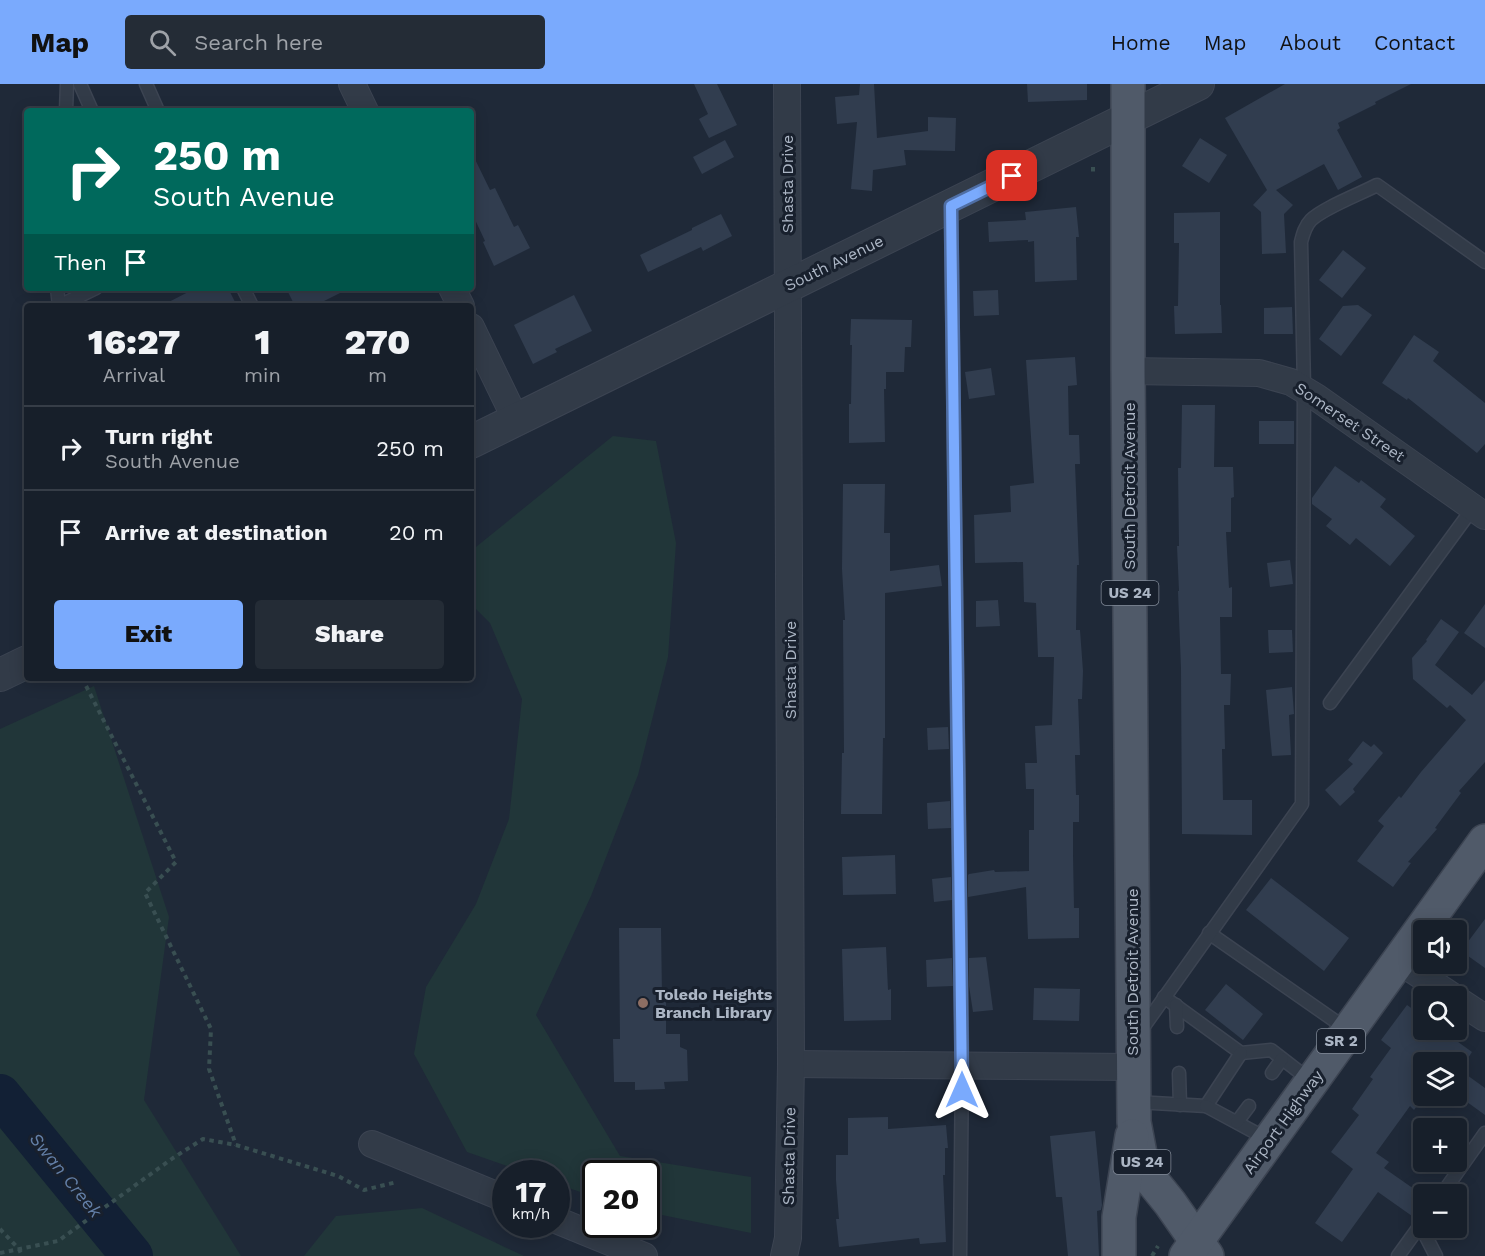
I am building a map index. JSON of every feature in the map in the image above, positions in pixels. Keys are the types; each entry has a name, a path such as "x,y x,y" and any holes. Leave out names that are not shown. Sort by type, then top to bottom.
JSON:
{"main road":[{"name":"South Detroit Avenue","path":"1128,84 1133,1054"},
{"name":"Airport Highway","path":"1187,1250 1270,1140 1485,841"},
{"name":"US 24","path":"1133,1054 1133,1112 1141,1160 1187,1250"},
{"path":"1119,1256 1119,1217 1133,1112"}],"street":[{"path":"352,84 364,108"},
{"name":"Shasta Drive","path":"784,1256 788,1238 792,1064 787,84"},
{"name":"South Avenue","path":"474,441 1198,84"},
{"path":"474,333 516,420"},
{"name":"Somerset Street","path":"1128,371 1258,373 1291,382 1304,388 1479,512"},
{"path":"1399,961 1437,986"},
{"path":"1467,1006 1485,1018"},
{"path":"792,1064 962,1066 1133,1054"},
{"path":"372,1144 492,1193"},
{"path":"570,1226 645,1256"}],"lane":[{"path":"66,108 67,84"},
{"path":"80,84 91,108"},
{"path":"146,84 158,108"},
{"path":"1133,1054 1164,997 1302,804 1304,388 1301,242 1304,230 1311,220 1322,212 1377,185 1485,262"},
{"path":"951,206 962,1066 960,1256"},
{"path":"65,303 90,291"},
{"path":"1330,703 1479,512"},
{"path":"1209,933 1349,1031"},
{"path":"1164,997 1241,1053 1271,1050 1312,1082"},
{"path":"1176,1005 1177,1027"},
{"path":"1206,1106 1241,1053"},
{"path":"1272,1073 1282,1059"},
{"path":"1179,1073 1180,1105"},
{"path":"1133,1112 1180,1105 1206,1106 1270,1140"},
{"path":"1237,1122 1248,1106"},
{"path":"1449,1184 1485,1133"},
{"path":"1398,1256 1413,1235"},
{"path":"1429,1238 1436,1256"}],"path":[{"path":"84,681 176,862 145,893 211,1029 209,1069 236,1145"},
{"path":"0,1253 58,1241 203,1138 236,1145 338,1176 364,1190 405,1182"},
{"path":"0,1229 20,1249 22,1256"},
{"path":"1152,1256 1187,1250"}],"green space":[{"path":"613,436 656,441 676,543 668,657 638,775 591,896 536,1015 620,1156 645,1160 582,1160 582,1193 570,1188 570,1160 492,1161 467,1152 414,1054 426,987 476,904 509,819 522,699 490,623 474,607 474,549"},
{"path":"94,686 169,917 144,1100 241,1256 0,1256 0,729"},
{"path":"660,1162 751,1177 751,1233 660,1215"},
{"path":"422,1208 524,1256 304,1256 336,1216"}],"building":[{"path":"694,84 717,84 737,125 709,138 699,119 708,114"},
{"path":"860,84 874,84 877,138 928,131 928,117 956,118 955,151 904,150 906,165 873,170 872,191 851,189 857,122 837,124 835,97 859,95"},
{"path":"1027,84 1087,84 1087,100 1028,102"},
{"path":"1285,84 1411,84 1338,123 1340,128 1337,130 1362,177 1338,190 1324,164 1276,190 1293,205 1284,214 1286,253 1262,254 1261,212 1253,205 1267,190 1225,118"},
{"path":"1200,138 1227,155 1209,183 1182,166"},
{"path":"725,140 734,157 702,174 693,157"},
{"path":"474,157 490,190 495,188 514,227 518,225 530,248 494,266 483,242 485,241 474,217"},
{"path":"1076,207 1079,237 1076,237 1077,280 1035,282 1034,241 989,242 988,222 1026,220 1025,212"},
{"path":"1220,212 1222,333 1175,334 1174,306 1178,306 1179,243 1174,243 1174,213"},
{"path":"721,214 732,236 703,251 701,247 648,272 640,255"},
{"path":"1343,250 1366,268 1342,298 1319,280"},
{"path":"998,290 999,315 974,316 973,291"},
{"path":"190,291 230,291 236,303 167,303"},
{"path":"288,291 344,291 320,303 294,303"},
{"path":"574,295 592,331 555,349 557,352 533,364 514,325"},
{"path":"1358,305 1372,315 1341,356 1319,339 1343,306"},
{"path":"1292,307 1293,334 1264,334 1264,308"},
{"path":"851,319 912,320 911,347 905,347 904,372 886,372 885,442 849,443"},
{"path":"1414,335 1439,352 1433,361 1485,403 1485,444 1477,453 1408,398 1407,400 1382,383"},
{"path":"1075,357 1077,385 1068,386 1069,435 1079,435 1080,464 1075,464 1079,565 1077,565 1076,630 1080,630 1083,671 1082,699 1078,699 1080,755 1075,755 1079,822 1073,822 1074,908 1079,908 1079,938 1028,939 1026,887 968,897 968,875 994,870 995,872 1029,871 1029,830 1034,830 1034,789 1026,789 1025,763 1037,763 1035,726 1052,725 1054,657 1038,657 1036,603 1024,602 1023,562 975,563 974,515 1011,512 1010,486 1034,483 1026,360"},
{"path":"991,368 995,395 969,399 965,372"},
{"path":"1182,405 1215,405 1214,467 1233,467 1234,497 1231,498 1231,532 1226,532 1229,588 1232,587 1232,617 1220,617 1221,674 1231,674 1230,705 1224,705 1223,800 1252,800 1252,835 1182,834 1181,669 1177,546 1179,546 1178,468 1181,468"},
{"path":"1259,421 1294,421 1294,444 1259,444"},
{"path":"1335,466 1359,483 1361,480 1386,499 1380,507 1415,536 1390,566 1356,538 1350,545 1326,526 1332,519 1312,504 1312,498"},
{"path":"843,484 885,484 884,533 890,533 890,571 939,565 942,586 885,593 885,738 883,738 882,814 841,814 842,753 844,753 843,620 845,620 842,569"},
{"path":"1290,560 1293,584 1270,587 1267,563"},
{"path":"998,600 1000,626 976,627 976,601"},
{"path":"1485,604 1485,648 1464,633"},
{"path":"1441,619 1459,632 1435,665 1472,695 1485,680 1485,762 1459,791 1461,793 1435,828 1437,829 1408,862 1411,863 1393,887 1357,861 1384,826 1378,821 1399,796 1401,798 1466,720 1450,705 1447,708 1413,679 1412,658 1427,641"},
{"path":"1268,630 1292,630 1293,652 1269,653"},
{"path":"1292,687 1294,714 1289,715 1291,755 1272,756 1266,690"},
{"path":"948,727 949,749 928,750 927,728"},
{"path":"1363,741 1371,747 1374,744 1383,753 1353,789 1355,792 1340,806 1325,790 1353,764 1348,760"},
{"path":"950,801 951,828 928,829 927,803"},
{"path":"895,855 896,894 843,895 842,857"},
{"path":"951,877 952,900 934,902 932,879"},
{"path":"1271,878 1349,938 1324,971 1246,910"},
{"path":"1485,919 1485,968 1467,955 1467,943"},
{"name":"Toledo Heights Branch Library","path":"619,928 661,928 662,995 666,995 666,1034 680,1034 680,1047 687,1050 688,1081 664,1082 665,1089 635,1090 635,1082 614,1082 613,1039 620,1039"},
{"path":"886,947 888,990 891,989 891,1020 844,1021 842,949"},
{"path":"986,957 993,1010 973,1012 969,986 969,958"},
{"path":"952,958 953,986 927,987 926,960"},
{"path":"1226,984 1263,1014 1243,1040 1205,1010"},
{"path":"1034,988 1080,989 1079,1021 1033,1020"},
{"path":"1407,1005 1413,1009 1413,1040 1455,1040 1472,1052 1467,1060 1467,1052 1413,1052 1413,1106 1417,1106 1414,1110 1410,1106 1376,1153 1389,1162 1384,1168 1413,1188 1413,1215 1378,1192 1342,1242 1315,1223 1353,1169 1331,1152 1359,1115 1352,1109 1373,1079 1370,1077 1391,1048 1381,1040"},
{"path":"1467,1075 1485,1088 1485,1115 1467,1102"},
{"path":"888,1117 888,1129 946,1125 948,1148 945,1148 945,1175 943,1175 946,1242 920,1244 919,1238 839,1247 836,1219 839,1219 836,1155 848,1155 848,1118"},
{"path":"1095,1131 1102,1205 1101,1210 1097,1211 1099,1256 1068,1256 1062,1197 1056,1197 1050,1136"}],"waterway":[{"name":"Swan Creek","path":"0,1095 132,1256"}],"place":[{"name":"Toledo Heights Branch Library","path":"643,1003"}],"route":[{"path":"962,1090 951,206 1012,176"}]}
